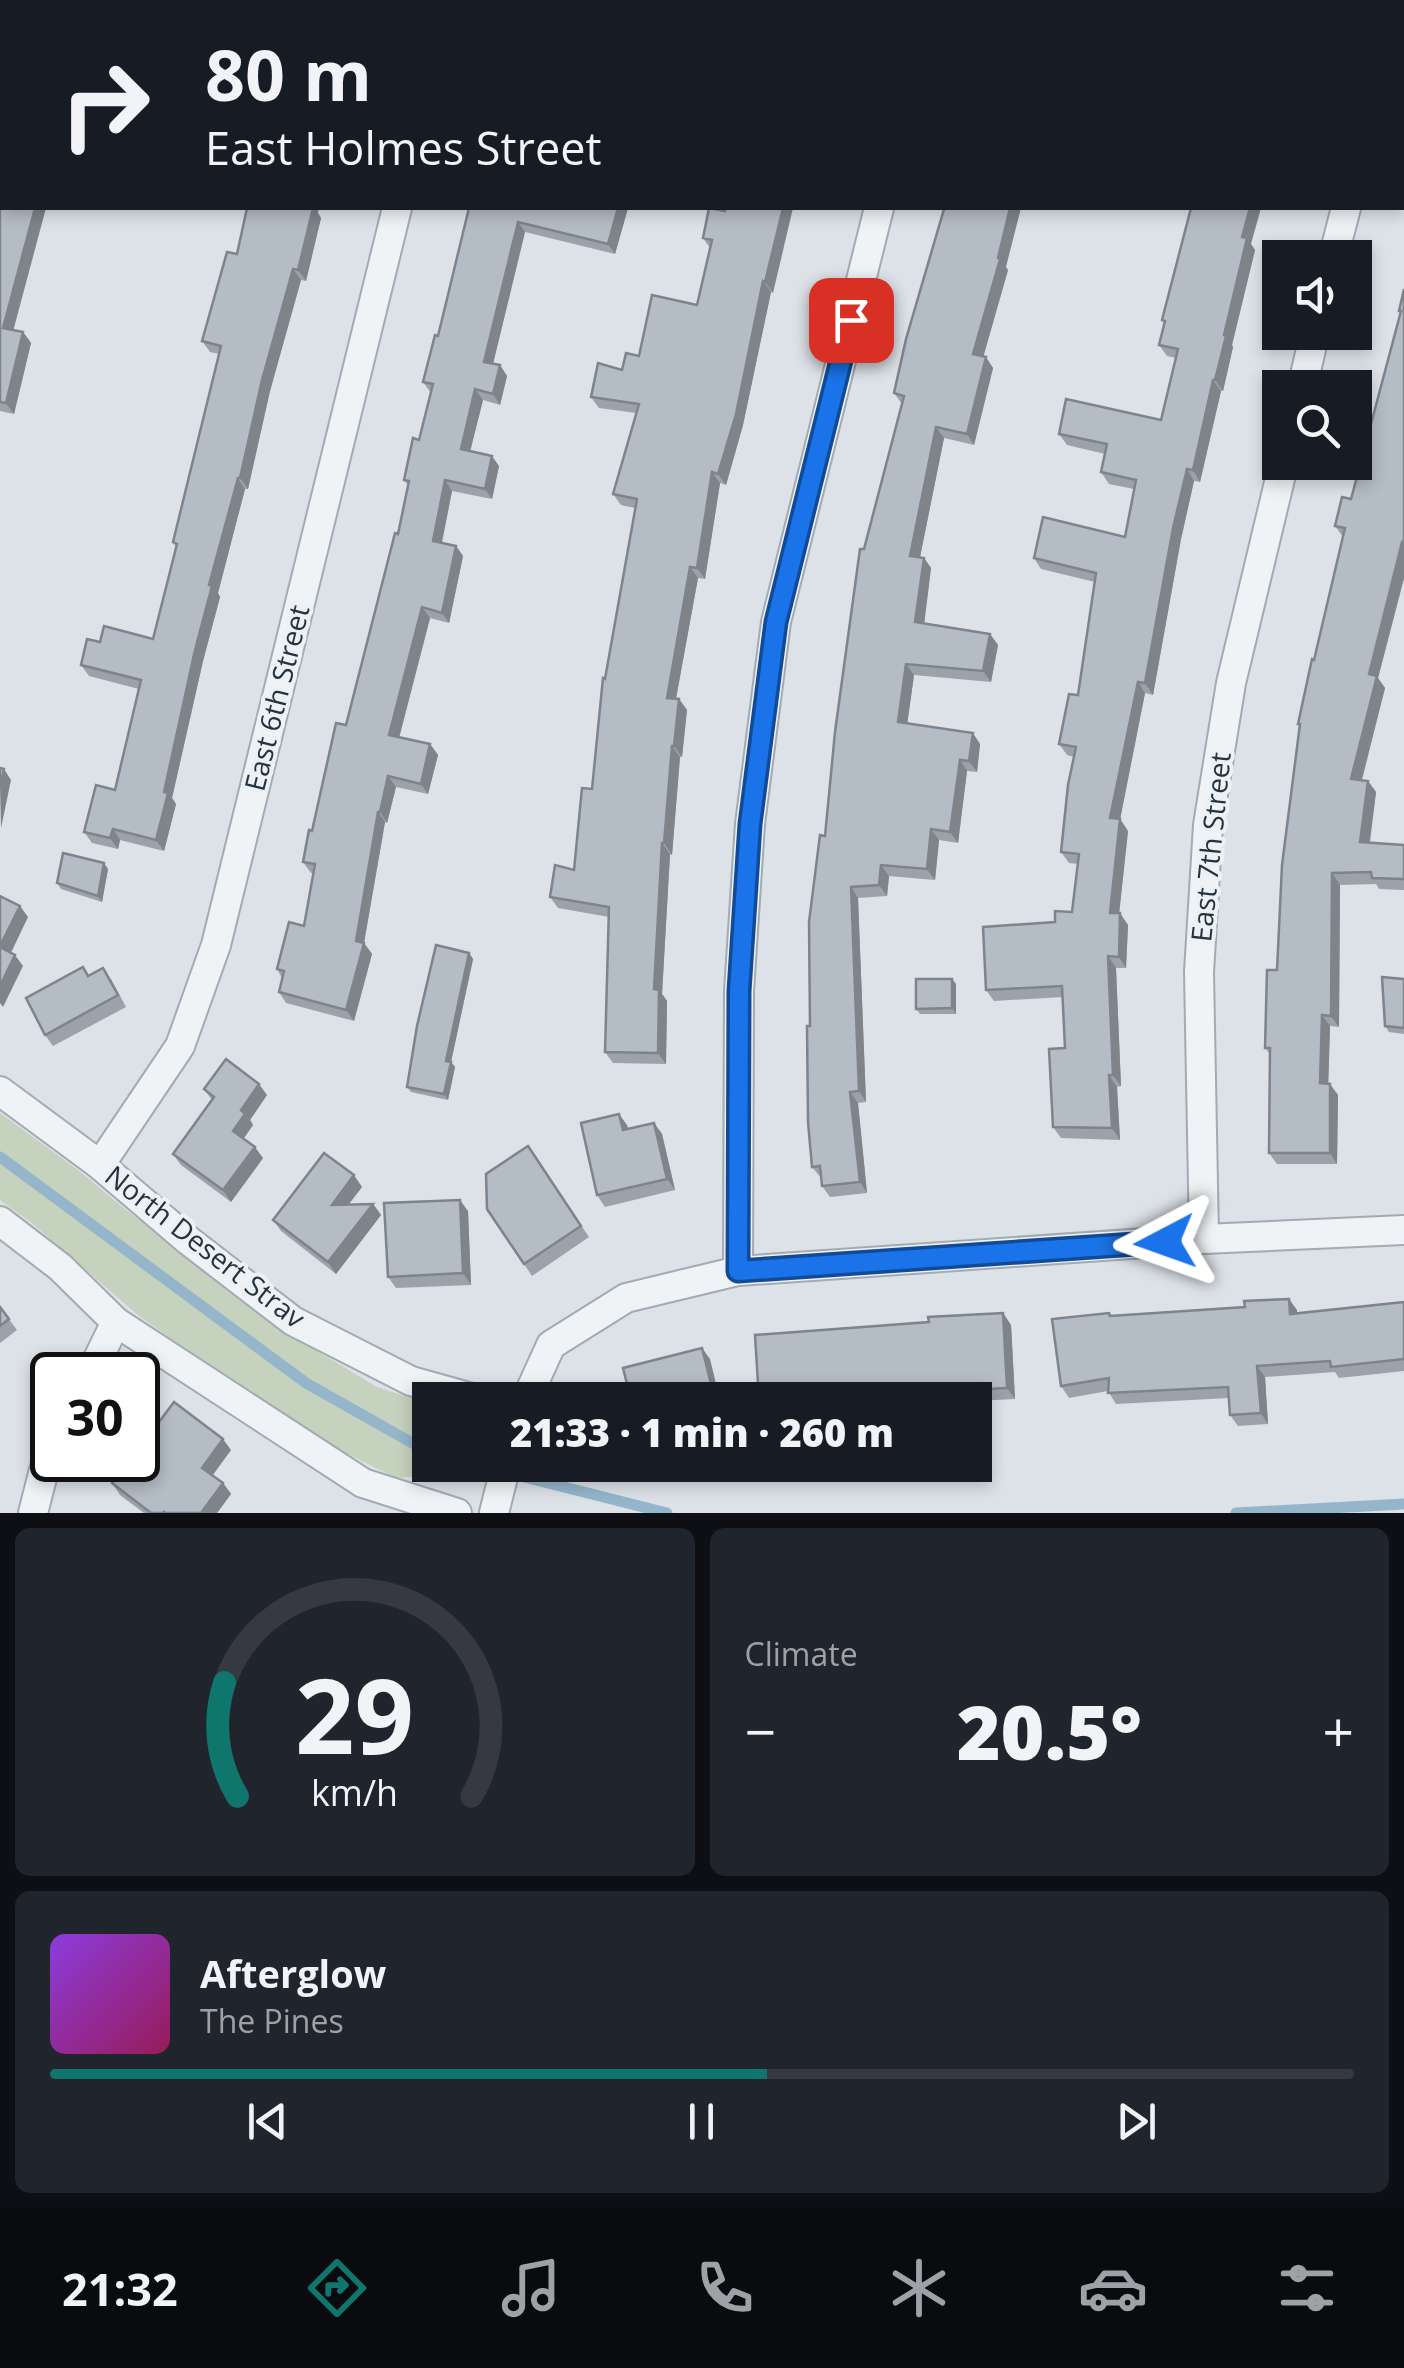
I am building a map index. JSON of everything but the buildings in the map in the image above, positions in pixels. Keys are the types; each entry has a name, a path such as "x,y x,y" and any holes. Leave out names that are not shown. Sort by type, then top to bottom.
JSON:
{"street":[{"name":"East 6th Street","path":"100,1165 180,1046 216,946 398,210"},
{"path":"738,1271 739,991 750,824 776,622 879,210"},
{"path":"1338,240 1346,210"},
{"name":"East 7th Street","path":"1204,1239 1199,972 1208,825 1231,683 1280,480"},
{"name":"North Desert Strav","path":"0,1091 100,1165 189,1241 293,1321 417,1382"},
{"path":"0,1221 60,1267 116,1322 363,1483 457,1513"},
{"path":"534,1382 551,1345 626,1298 738,1271 1204,1239 1404,1230"},
{"path":"101,1352 116,1322"},
{"path":"33,1513 41,1482"},
{"path":"494,1513 502,1482"}],"green space":[{"path":"0,1113 287,1333 377,1387 412,1398 412,1477 396,1478 300,1430 139,1316 0,1200"}],"waterway":[{"path":"0,1157 306,1383 412,1443"},
{"path":"544,1482 667,1513"},
{"path":"1236,1513 1404,1504"}],"route":[{"path":"851,320 776,622 750,824 739,991 738,1271 1165,1242"}]}
